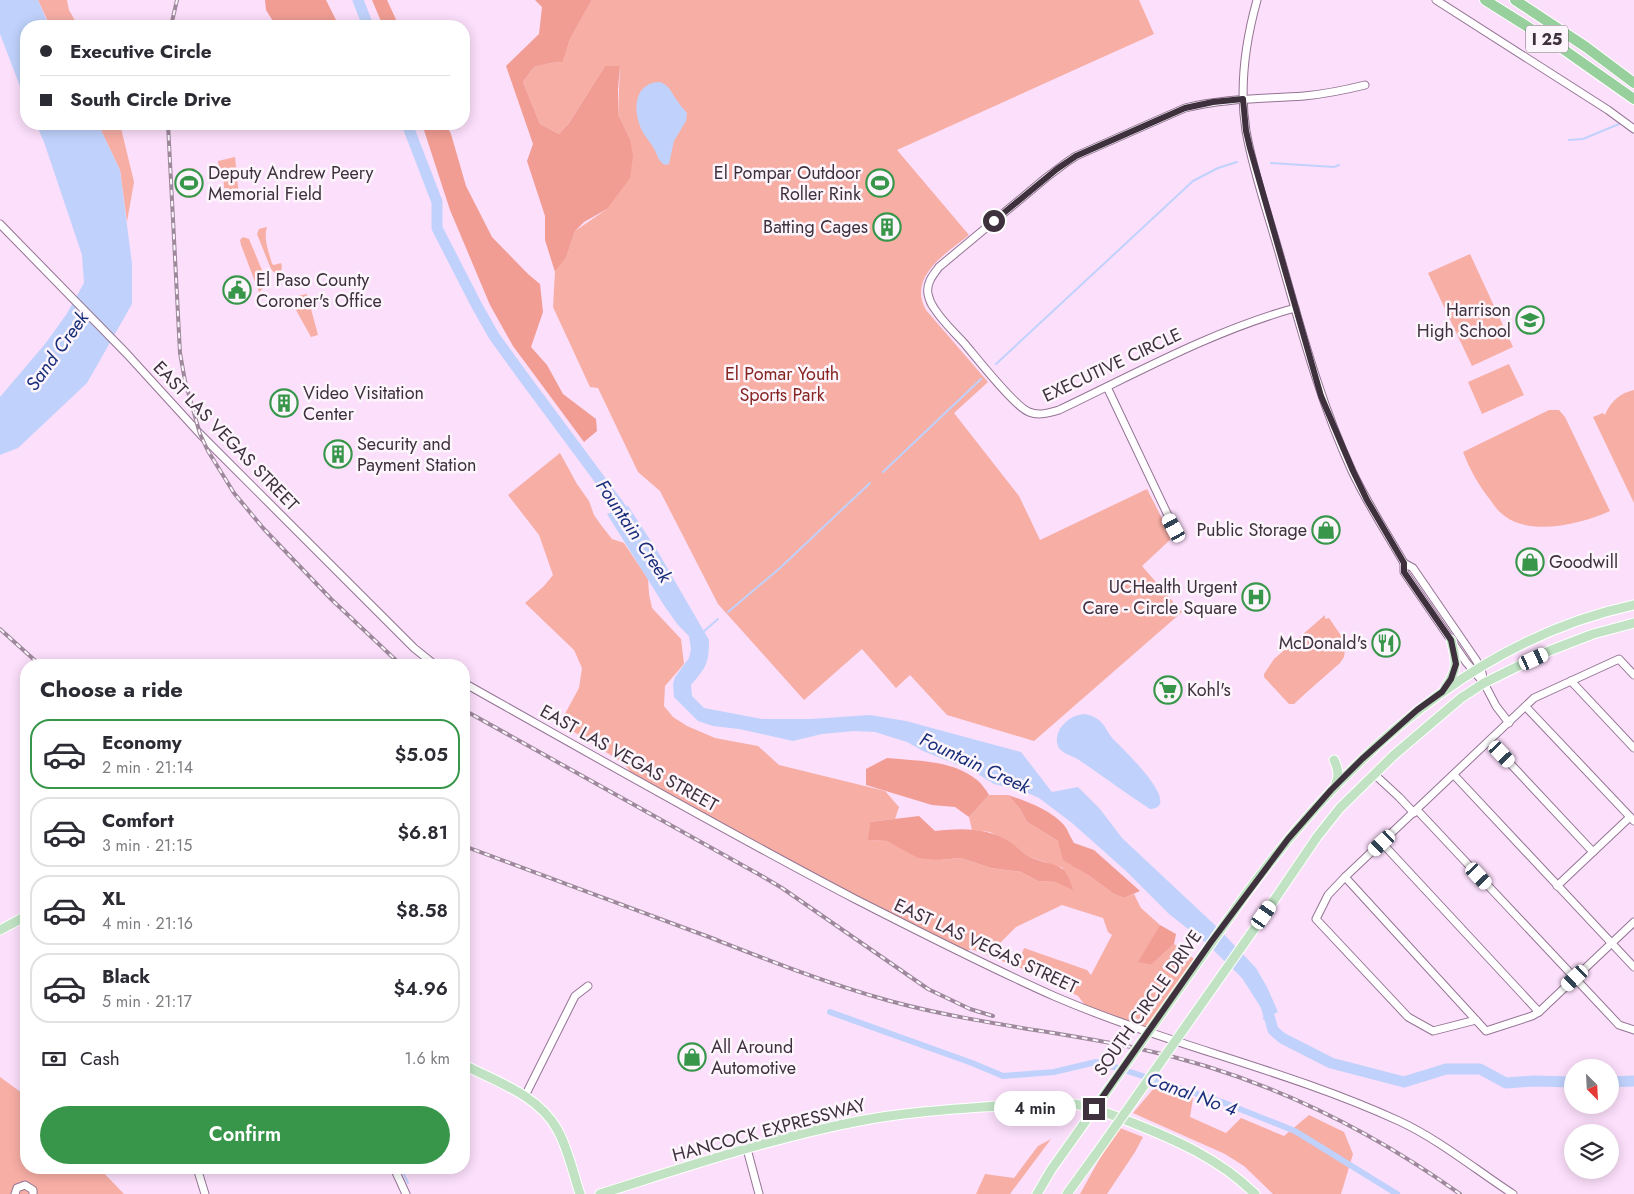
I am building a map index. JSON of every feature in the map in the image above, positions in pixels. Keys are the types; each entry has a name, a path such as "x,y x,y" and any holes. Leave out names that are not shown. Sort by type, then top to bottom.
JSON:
{"highway":[{"name":"I 25","path":"1485,0 1563,49 1634,99"},
{"name":"I 25","path":"1515,0 1634,83"}],"main road":[{"name":"SOUTH CIRCLE DRIVE","path":"1037,1194 1051,1170 1246,894 1288,839 1331,790 1362,759 1417,710 1442,692 1508,652 1557,629 1595,615 1634,605"},
{"path":"1067,1194 1340,808 1401,748 1450,707 1484,683 1569,643 1634,623"},
{"path":"1442,692 1456,668 1456,658 1451,640"},
{"path":"1331,790 1338,778 1338,769 1334,760 1344,764 1362,759"},
{"path":"0,930 20,919"},
{"path":"470,1068 526,1096 546,1113 558,1129 580,1194"},
{"name":"HANCOCK EXPRESSWAY","path":"600,1194 747,1149 860,1120 951,1110 1044,1103 1073,1104 1094,1108 1179,1143 1216,1162 1239,1178 1256,1194"}],"street":[{"path":"1256,0 1245,50 1243,99 1246,131 1321,396 1342,448 1367,500 1404,563 1404,572 1451,640 1477,670"},
{"path":"1436,0 1608,110 1634,130"},
{"name":"EXECUTIVE CIRCLE","path":"1295,308 1262,317 1218,334 1051,413 1039,414 1028,412 1018,404 934,308 928,294 928,287 930,280 939,267 1047,177 1076,156 1185,108 1213,102 1320,94 1365,85"},
{"name":"EAST LAS VEGAS STREET","path":"0,224 127,354 200,434 427,659"},
{"path":"1107,387 1174,528"},
{"path":"1404,563 1413,568 1477,670 1496,706 1509,723"},
{"path":"1476,1020 1437,1031 1433,1031 1414,1021 1408,1017 1316,919 1328,895 1539,695 1619,659 1634,675"},
{"path":"1571,681 1634,748"},
{"name":"EAST LAS VEGAS STREET","path":"470,686 773,856 997,970 1089,1010 1302,1082 1363,1106 1422,1134 1513,1194"},
{"path":"1526,706 1632,819 1557,886"},
{"path":"1490,742 1593,852"},
{"path":"1374,774 1416,812 1619,1025 1634,1030"},
{"path":"1454,775 1634,968"},
{"path":"1382,843 1539,1012"},
{"path":"1346,877 1486,1031 1539,1012 1634,922"},
{"path":"526,1096 575,996 588,986"},
{"path":"747,1149 759,1194"},
{"path":"199,1174 205,1194"},
{"path":"397,1174 406,1194"},
{"path":"15,1194 17,1188 25,1185 33,1190 33,1194"}],"green space":[{"path":"38,0 67,0 69,10 75,20 47,20"},
{"name":"El Pomar Youth Sports Park","path":"592,0 1139,0 1154,34 897,150 969,235 932,266 925,276 921,298 926,310 988,382 954,413 1019,496 1040,540 1147,489 1172,538 1142,566 1182,612 1034,741 947,715 910,675 896,688 862,649 804,700 718,604 660,491 638,472 598,388 590,387 553,307 555,272 566,258 575,231 607,209 630,139 618,114 620,66 605,66 569,123 559,134 540,124 523,82 534,67 563,62 570,39"},
{"path":"101,130 121,130 134,182 127,222 120,170"},
{"path":"235,157 239,196 234,201 231,199 230,189 224,188 223,171 219,170 218,161"},
{"name":"Deputy Andrew Peery Memorial Field","path":"194,168 196,197 185,198 183,169"},
{"path":"267,227 266,241 272,264 281,263 282,265 277,276 271,269 257,234 259,229"},
{"path":"243,237 249,239 267,282 266,286 259,292 241,245 240,240"},
{"path":"1470,254 1513,347 1472,366 1428,273"},
{"path":"307,294 318,335 311,337 296,310 293,300 297,296"},
{"path":"1509,364 1524,395 1482,414 1468,382"},
{"path":"1634,390 1634,503 1593,417 1603,413 1605,415 1616,399 1624,393"},
{"path":"1549,410 1559,410 1565,417 1610,511 1570,524 1540,527 1525,525 1512,521 1494,506 1472,472 1463,452"},
{"path":"560,453 589,501 594,515 612,539 624,543 648,579 652,608 681,639 684,664 665,686 664,706 673,717 687,726 715,738 758,746 779,765 885,791 899,807 895,819 870,822 869,840 887,841 939,860 961,858 991,868 1021,872 1038,881 1056,882 1063,868 1027,856 1012,844 990,832 972,830 969,817 989,795 1008,795 1020,809 1027,822 1058,841 1078,869 1114,894 1124,898 1134,894 1141,908 1160,925 1139,962 1151,965 1174,944 1197,961 1152,1032 1089,1010 1078,996 1028,971 971,949 963,953 639,782 623,763 560,723 579,688 582,668 574,650 525,603 553,575 539,535 508,495","holes":["1062,905 1103,918 1108,932 1112,935 1091,975 1087,970 1024,948 1020,959 1012,958 999,944 1016,927"]},
{"path":"1325,615 1325,619 1329,618 1344,640 1344,657 1340,663 1294,704 1289,704 1264,677 1264,674 1274,659 1302,637"},
{"path":"0,1077 20,1092 20,1174 105,1174 124,1194 0,1194"},
{"path":"1155,1087 1193,1098 1190,1117 1226,1133 1241,1118 1284,1136 1309,1115 1344,1132 1353,1154 1341,1194 1273,1194 1244,1166 1225,1154 1133,1113"},
{"path":"1120,1128 1143,1137 1135,1152 1107,1194 1080,1194 1109,1142"},
{"path":"1051,1139 1010,1194 976,1194 985,1174 1014,1178 1038,1146"}],"shaded area":[{"path":"265,0 326,0 336,20 272,20 266,10"},
{"path":"372,0 387,0 396,20 380,20"},
{"path":"535,0 592,0 570,39 563,62 534,67 523,82 540,124 559,134 569,123 605,66 620,66 618,114 630,139 633,156 630,178 607,209 584,222 575,231 566,258 555,272 545,240 545,216 527,161 533,144 506,66 539,34 542,7"},
{"path":"424,130 449,130 466,186 492,237 540,284 543,312 531,347 547,365 563,394 596,419 597,431 584,442 513,346 490,305 450,210"},
{"path":"887,758 946,765 967,773 982,785 989,795 969,817 955,807 932,805 866,785 866,769"},
{"path":"1008,795 1045,810 1059,820 1074,843 1094,850 1140,891 1124,898 1114,894 1063,860 1058,841 1027,822 1020,809"},
{"path":"919,816 935,831 975,830 1004,838 1028,856 1062,868 1070,880 1073,890 1056,882 1038,881 1021,872 991,868 961,858 939,860 918,858 887,841 868,840 870,822"},
{"path":"1160,925 1176,934 1174,944 1151,965 1138,962"}],"water":[{"path":"0,0 38,0 46,20 20,20 20,86 0,34"},
{"path":"660,82 669,88 687,113 686,121 674,141 669,164 665,165 659,160 641,129 637,116 637,102 642,90 652,83"},
{"name":"Sand Creek","path":"39,130 101,130 120,170 132,264 132,304 87,383 18,448 0,455 0,397 45,344 66,315 84,283 82,255"},
{"path":"628,506 658,552 709,640 706,665 691,685 692,696 704,708 762,719 811,719 870,715 906,721 1021,752 1052,792 1078,787 1100,809 1122,838 1217,927 1256,968 1278,1012 1262,1020 1265,1014 1242,978 1206,943 1169,914 1126,871 1072,823 1039,798 1023,791 994,784 973,771 923,751 907,742 875,732 854,731 822,734 793,741 739,729 713,726 698,721 674,697 673,684 675,677 689,658 691,649 689,636 665,607 607,514"},
{"path":"1085,714 1099,720 1113,739 1148,776 1160,798 1159,806 1150,809 1059,748 1057,737 1062,726 1072,717"}],"waterway":[{"name":"Fountain Creek","path":"358,0 366,20"},
{"path":"1569,140 1583,139 1619,124"},
{"name":"Fountain Creek","path":"409,130 437,202 437,228 477,306 494,336 629,519"},
{"path":"996,364 1193,181 1218,168 1237,162"},
{"path":"1271,163 1334,167 1339,165"},
{"path":"883,472 981,379"},
{"path":"728,612 780,568 870,483"},
{"path":"703,632 718,619"},
{"name":"Fountain Creek","path":"1265,1002 1273,1030 1282,1038 1331,1063 1404,1082 1446,1069 1480,1069 1506,1083 1564,1082"},
{"name":"Canal No 4","path":"830,1012 1003,1076 1054,1072 1096,1062 1118,1068 1222,1102 1295,1131 1397,1194"},
{"name":"Fountain Creek","path":"1619,1082 1634,1081"},
{"path":"404,1174 408,1183"}],"railway":[{"path":"172,20 177,0"},
{"path":"168,130 180,353 185,381 200,434 208,451 234,493 263,528 331,599 395,659"},
{"path":"0,629 33,659"},
{"path":"470,713 782,888 928,989 970,1009 993,1016"},
{"path":"470,848 798,971 890,1001 982,1021 1136,1048 1223,1072 1306,1104 1346,1124 1385,1145 1460,1194"}],"place":[{"name":"Deputy Andrew Peery Memorial Field","path":"189,183"},
{"name":"El Pompar Outdoor Roller Rink","path":"880,183"},
{"name":"Batting Cages","path":"887,227"},
{"name":"El Paso County Coroner's Office","path":"237,290"},
{"name":"Harrison High School","path":"1530,320"},
{"name":"Video Visitation Center","path":"284,403"},
{"name":"Security and Payment Station","path":"338,454"},
{"name":"Public Storage","path":"1326,530"},
{"name":"Goodwill","path":"1530,562"},
{"name":"UCHealth Urgent Care - Circle Square","path":"1256,597"},
{"name":"McDonald's","path":"1386,643"},
{"name":"Kohl's","path":"1168,690"},
{"name":"All Around Automotive","path":"692,1057"}],"route":[{"path":"994,221 1057,169 1076,156 1185,108 1213,102 1243,99 1246,131 1250,148 1321,396 1345,454 1367,500 1404,563 1404,572 1451,640 1456,658 1454,674 1442,692 1417,710 1362,759 1315,807 1278,851 1211,942 1094,1109"}]}
